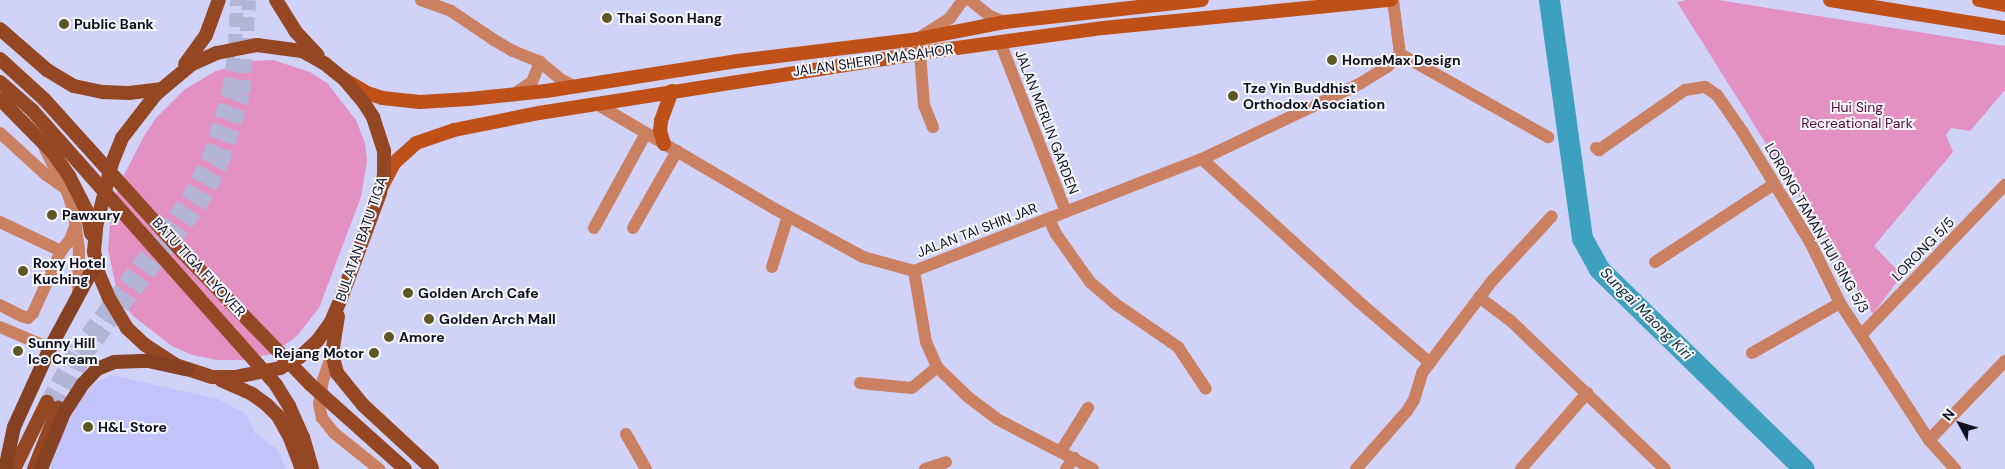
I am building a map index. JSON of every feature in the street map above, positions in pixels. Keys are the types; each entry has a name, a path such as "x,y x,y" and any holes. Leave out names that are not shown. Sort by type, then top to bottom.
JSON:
{"highway":[{"path":"5,469 14,427 50,348 78,297 95,258"},
{"path":"41,469 64,413 82,384 98,369 114,362 148,361 187,369"}],"main road":[{"path":"0,29 47,70 74,86 103,92 120,93 165,85 195,53 217,9 218,0"},
{"path":"276,0 295,31 324,63"},
{"name":"JALAN SHERIP MASAHOR","path":"344,79 367,93 382,98 420,102 514,94 576,87 737,61 918,39 1005,22 1202,0"},
{"name":"JALAN SHERIP MASAHOR","path":"382,186 394,163 416,143 454,130 595,103 920,53 1103,28 1392,0"},
{"path":"1830,0 2005,28"},
{"path":"1979,0 2005,5"},
{"path":"918,39 990,32 1000,42"},
{"name":"BULATAN BATU TIGA","path":"257,45 302,51 324,63 344,79 364,103 379,134 385,163 382,186 342,296 331,322 321,337 300,357 289,364 246,376 212,377 176,366 145,346 127,328 109,298 95,258 98,215 117,150 131,126 165,85 192,64 229,50 257,45"},
{"name":"BATU TIGA FLYOVER","path":"0,58 44,99 183,253 310,384 404,469"},
{"name":"BATU TIGA FLYOVER","path":"0,82 32,110 276,385 289,406 303,437 312,469"},
{"path":"670,148 660,131 661,121 672,90"},
{"path":"0,99 53,153 69,176 87,211 95,258"},
{"path":"342,296 332,354 337,374 363,405 432,469"},
{"path":"212,377 252,394 278,416 290,438 302,469"},
{"path":"14,469 52,405 34,469"}],"street":[{"path":"422,0 452,6 513,51 540,62 560,79 576,87"},
{"path":"918,39 950,18 962,0"},
{"path":"970,0 990,16 1005,22"},
{"path":"1392,0 1400,54 1548,137"},
{"name":"JALAN MERLIN GARDEN","path":"1000,42 1066,212"},
{"path":"920,53 924,105 933,127"},
{"name":"JALAN TAI SHIN JAR","path":"595,103 788,216 864,257 914,271 1202,159 1361,83 1387,67 1400,54"},
{"path":"514,94 532,82 540,62"},
{"name":"LORONG TAMAN HUI SING 5/3","path":"1596,148 1599,150 1685,90 1705,87 1718,96 1810,242 1840,303 1862,334 1929,440 1955,469"},
{"path":"0,133 45,174 64,188"},
{"path":"594,228 646,133"},
{"path":"41,140 72,203 79,250 78,297"},
{"path":"633,228 670,148"},
{"path":"1202,159 1358,301 1430,363"},
{"path":"1655,262 1774,184"},
{"name":"LORONG 5/5","path":"1862,334 2005,185"},
{"path":"772,267 788,216"},
{"path":"1356,469 1407,412 1414,400 1422,373 1479,297 1552,216"},
{"path":"1049,218 1056,234 1090,282 1114,303 1178,347 1206,389"},
{"path":"0,222 61,251"},
{"path":"0,305 28,318 33,313 61,251 70,240 75,226"},
{"path":"914,271 926,342 937,367 968,397 997,419 1093,469"},
{"path":"1479,297 1510,320 1664,469"},
{"path":"1752,354 1840,303"},
{"path":"0,327 50,348"},
{"path":"332,354 323,380 319,404 322,418 334,433 379,469"},
{"path":"1929,440 2005,361"},
{"path":"860,383 912,388 937,367"},
{"path":"1521,469 1587,394"},
{"path":"1061,451 1088,408"},
{"path":"626,434 646,469"},
{"path":"1066,469 1074,458"},
{"path":"925,469 946,462"}],"shaded area":[{"path":"111,375 218,399 246,414 255,433 278,450 286,469 50,469 63,432 79,401 95,383"}],"green space":[{"name":"Hui Sing Recreational Park","path":"1686,0 1718,0 2005,46 2005,90 1970,131 1951,128 1946,135 1953,152 1874,246 1902,275 1873,314 1677,2"},
{"path":"273,60 310,72 327,83 356,120 365,143 367,161 361,197 319,308 297,336 272,354 242,360 217,360 192,355 172,346 133,316 118,296 108,249 111,213 118,187 144,136 156,118 185,89 216,71 253,61"}],"waterway":[{"name":"Sungai Maong Kiri","path":"1549,0 1582,238 1599,269 1804,469"}],"tunnel":[{"path":"47,402 75,351 188,199 209,158 229,92 235,48 237,0"},
{"path":"58,408 84,357 200,206 222,163 243,94 249,0"}],"place":[{"name":"Thai Soon Hang","path":"607,18"},
{"name":"Public Bank","path":"64,24"},
{"name":"HomeMax Design","path":"1332,60"},
{"name":"Tze Yin Buddhist Orthodox Asociation","path":"1233,96"},
{"name":"Pawxury","path":"52,215"},
{"name":"Roxy Hotel Kuching","path":"23,271"},
{"name":"Golden Arch Cafe","path":"408,293"},
{"name":"Golden Arch Mall","path":"429,319"},
{"name":"Amore","path":"389,337"},
{"name":"Sunny Hill Ice Cream","path":"18,351"},
{"name":"Rejang Motor","path":"374,353"},
{"name":"H&L Store","path":"88,427"}]}
